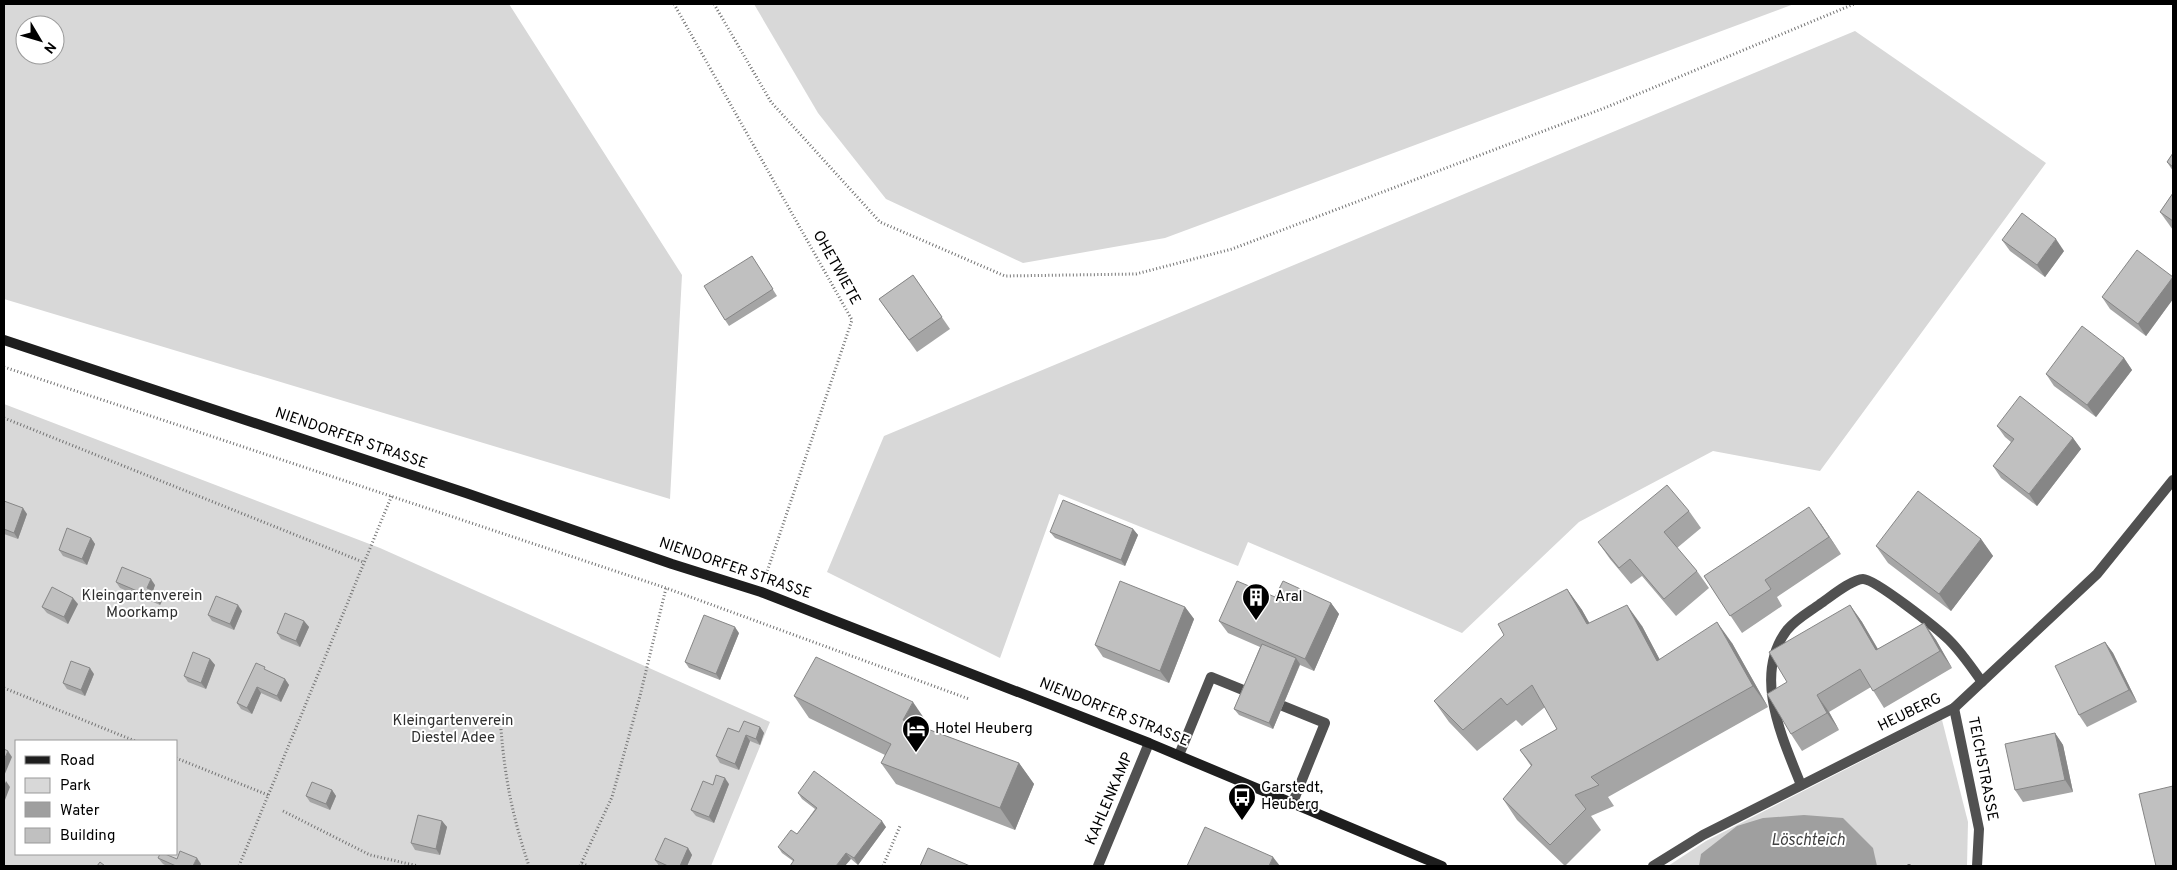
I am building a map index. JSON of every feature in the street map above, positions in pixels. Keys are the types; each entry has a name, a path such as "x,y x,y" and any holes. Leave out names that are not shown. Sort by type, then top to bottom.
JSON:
{"main road":[{"name":"NIENDORFER STRASSE","path":"4,340 508,507 672,564 761,592 1179,755 1442,866"}],"street":[{"name":"HEUBERG","path":"1653,866 1703,835 1954,708 2097,574 2173,480"},
{"path":"1801,785 1774,713 1773,674 1775,654 1779,642 1799,618 1850,584 1861,579 1872,582 1921,618 1948,639 1982,682"},
{"path":"1179,755 1211,677 1248,692"},
{"path":"1282,706 1325,723 1293,802"},
{"name":"TEICHSTRASSE","path":"1954,708 1979,829 1977,866"},
{"name":"KAHLENKAMP","path":"1098,866 1149,743"}],"path":[{"name":"OHETWIETE","path":"674,4 852,320 761,592"},
{"path":"714,4 771,102 880,222 1005,276 1136,274 1232,249 1608,107 1854,4"},
{"path":"4,367 666,588 976,701"},
{"path":"4,418 363,562"},
{"path":"239,866 392,495"},
{"path":"588,866 581,865 612,797 666,588"},
{"path":"4,688 133,740"},
{"path":"501,729 504,770 513,818 529,866"},
{"path":"178,759 268,795"},
{"path":"284,811 370,855 418,866"},
{"path":"883,866 900,826"}],"green space":[{"path":"4,4 509,4 682,275 670,499 4,299"},
{"path":"754,4 1794,4 1165,238 1023,263 886,199 818,113"},
{"path":"1855,31 2046,163 1820,471 1713,451 1579,522 1462,633 1248,542 1238,566 1059,494 1000,658 827,572 884,436"},
{"path":"4,404 380,548 770,722 711,866 4,866"},
{"path":"1942,720 1968,822 1967,866 1668,866 1706,841"}],"water":[{"name":"Löschteich","path":"1804,815 1843,818 1873,848 1877,866 1699,866 1701,854 1737,826 1763,818"}],"building":[{"path":"2173,153 2173,167 2167,162"},
{"path":"2173,193 2173,221 2160,212"},
{"path":"2022,213 2056,239 2037,265 2002,240"},
{"path":"2137,250 2173,277 2138,324 2102,297"},
{"path":"752,256 773,289 725,320 704,286"},
{"path":"913,275 942,317 909,340 879,299"},
{"path":"2082,326 2124,358 2087,405 2046,374"},
{"path":"2020,396 2073,438 2029,494 1993,466 2014,439 1997,426"},
{"path":"1667,485 1689,511 1664,532 1697,571 1664,599 1630,559 1619,568 1598,542"},
{"path":"1918,491 1981,539 1939,594 1876,546"},
{"path":"1063,500 1133,529 1121,560 1050,532"},
{"path":"4,501 23,508 14,533 4,529"},
{"path":"1809,507 1829,537 1765,580 1771,589 1730,616 1704,576"},
{"path":"67,528 91,538 82,559 59,550"},
{"path":"122,567 151,579 147,588 159,593 156,599 116,582"},
{"path":"1120,581 1185,607 1160,671 1095,645"},
{"path":"1237,581 1275,597 1283,581 1331,603 1305,659 1219,621"},
{"path":"52,587 73,598 64,617 42,607"},
{"path":"1567,589 1587,624 1627,605 1657,661 1717,622 1753,686 1591,777 1599,785 1575,795 1586,809 1550,845 1503,799 1532,765 1520,750 1557,729 1532,685 1507,705 1501,698 1463,730 1434,701 1504,635 1498,624"},
{"path":"216,596 238,605 230,624 208,615"},
{"path":"1850,605 1876,650 1924,623 1940,651 1873,691 1860,669 1817,695 1827,713 1791,734 1767,694 1787,682 1769,652"},
{"path":"285,613 304,621 296,641 277,633"},
{"path":"704,615 735,627 716,674 685,662"},
{"path":"2105,642 2129,690 2079,715 2055,666"},
{"path":"1262,644 1296,658 1269,723 1234,709"},
{"path":"193,652 210,659 201,683 184,676"},
{"name":"Hotel Heuberg","path":"816,657 913,702 903,720 1019,763 1000,808 881,763 891,744 794,696"},
{"path":"71,661 90,668 81,690 63,683"},
{"path":"256,663 285,679 277,696 257,687 247,708 237,703"},
{"path":"744,721 760,727 756,739 746,735 735,764 716,756 728,728 739,732"},
{"path":"2055,733 2065,780 2015,790 2005,744"},
{"path":"4,749 8,751 4,760"},
{"path":"814,771 882,821 854,858 846,853 836,866 790,866 794,860 778,847 791,830 797,834 817,808 798,793"},
{"path":"716,775 725,778 709,817 691,810 703,781 713,785"},
{"path":"312,782 332,790 326,804 306,796"},
{"path":"2173,786 2173,866 2156,866 2139,794"},
{"path":"418,815 442,821 436,849 411,843"},
{"path":"1205,827 1273,857 1269,866 1187,866"},
{"path":"665,838 688,848 680,866 668,866 655,860"},
{"path":"928,848 970,866 920,866"},
{"path":"180,851 197,858 193,866 176,866 158,858 160,855 167,855 177,859"},
{"path":"100,862 105,866 97,866"}],"place":[{"name":"Aral","path":"1256,621"},
{"name":"Hotel Heuberg","path":"916,753"},
{"name":"Garstedt, Heuberg","path":"1242,821"}],"park label":[{"name":"Kleingartenverein Moorkamp","path":"142,604"},
{"name":"Kleingartenverein Diestel Adee","path":"453,730"}]}
